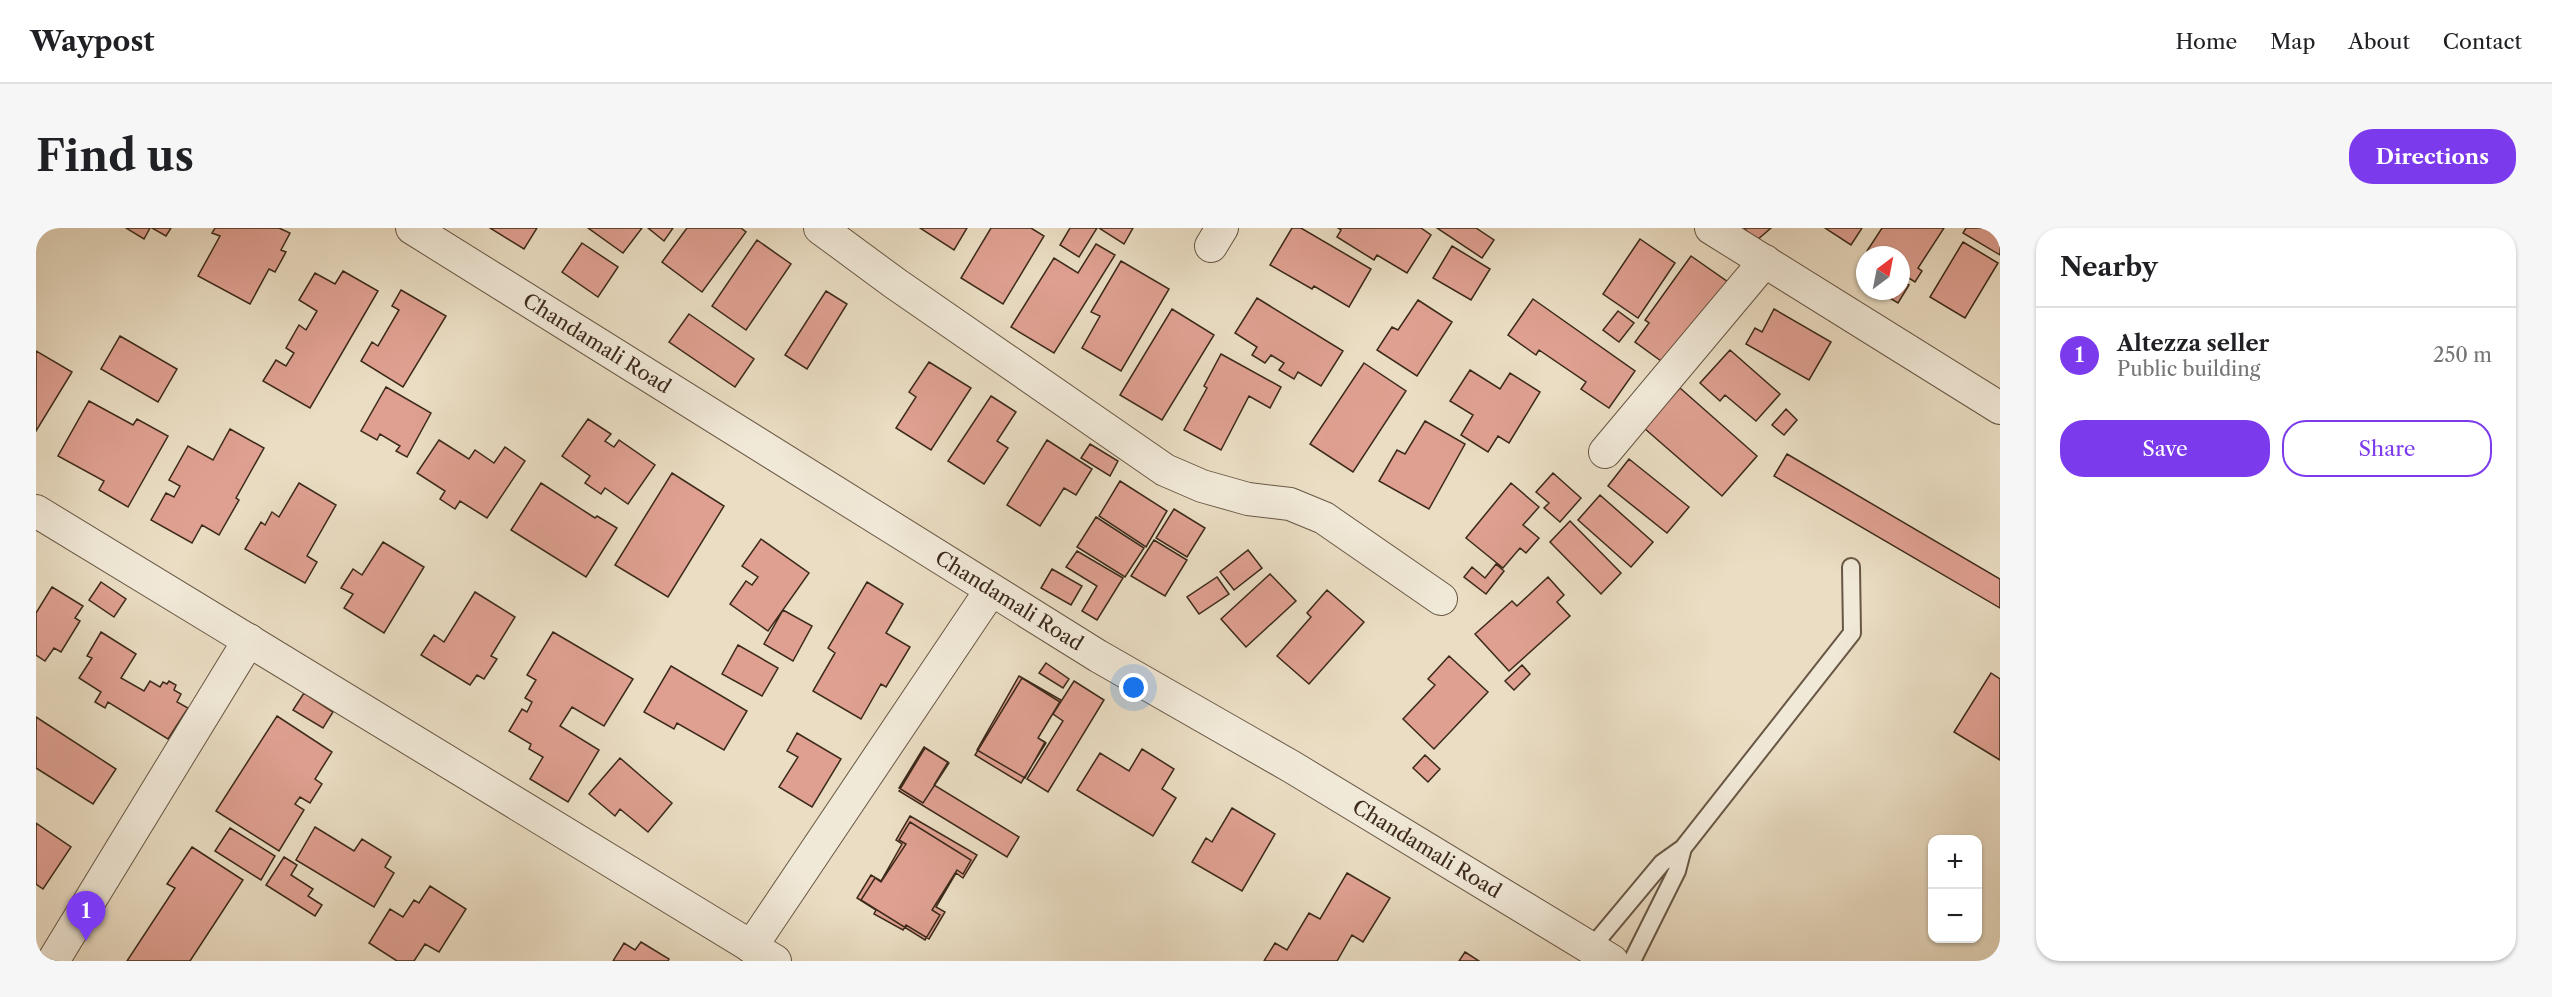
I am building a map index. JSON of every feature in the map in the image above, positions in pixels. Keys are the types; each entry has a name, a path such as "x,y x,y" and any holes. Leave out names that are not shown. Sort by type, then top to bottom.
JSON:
{"street":[{"name":"Chandamali Road","path":"412,228 1098,656 1302,773 1601,955"},
{"path":"820,228 896,284 1165,470 1202,486 1248,499 1290,504 1324,518 1442,599"},
{"path":"1711,228 2000,408"},
{"path":"1605,452 1765,261"},
{"path":"36,511 763,954 991,590"},
{"path":"53,961 249,640"}],"lane":[{"path":"1601,955 1662,863 1683,848 1852,633 1851,567"},
{"path":"1632,961 1677,871 1683,848"}],"building":[{"path":"126,228 150,228 144,239"},
{"path":"152,228 171,228 166,236"},
{"path":"215,228 279,228 290,233 281,250 286,252 275,272 269,269 250,304 198,276 220,236 212,233"},
{"path":"490,228 537,228 524,249"},
{"path":"588,228 642,228 623,253"},
{"path":"648,228 673,228 664,241"},
{"path":"687,228 741,228 746,232 702,292 662,262"},
{"path":"920,228 967,228 954,250"},
{"path":"991,228 1031,228 1044,236 1003,304 961,278"},
{"path":"1070,228 1097,228 1079,257 1060,245"},
{"path":"1099,228 1133,228 1124,244"},
{"path":"1292,228 1301,228 1371,269 1349,307 1314,286 1312,289 1270,265"},
{"path":"1338,228 1421,228 1431,235 1407,273 1377,255 1374,260 1337,237 1341,230"},
{"path":"1437,228 1476,228 1494,240 1482,258"},
{"path":"1744,228 1771,228 1756,241"},
{"path":"1825,228 1862,228 1851,245"},
{"path":"1882,228 1944,228 1918,268 1922,271 1915,282 1910,279 1910,246 1870,246"},
{"path":"1966,228 1994,228 2000,232 2000,255 1963,233"},
{"path":"1640,239 1675,263 1638,318 1603,294"},
{"path":"757,240 791,264 746,330 712,306"},
{"path":"1963,242 1998,263 1965,318 1930,297"},
{"path":"582,243 618,267 598,297 562,272"},
{"path":"1096,244 1115,255 1054,353 1011,327 1054,258 1078,273"},
{"path":"1452,246 1490,269 1471,300 1433,278"},
{"path":"1691,256 1728,282 1668,366 1635,342 1649,323 1645,320"},
{"path":"1121,261 1169,289 1121,371 1082,348 1100,316 1091,312"},
{"path":"343,271 378,291 310,408 263,381 276,360 286,366 294,353 286,348 299,325 306,330 317,311 299,300 315,273 335,284"},
{"path":"401,290 446,316 403,387 361,361 372,342 378,346 399,310 392,306"},
{"path":"826,291 847,304 807,369 785,355"},
{"path":"1257,298 1343,351 1321,386 1298,372 1294,379 1279,370 1284,363 1271,355 1265,363 1252,355 1257,347 1235,333"},
{"path":"1533,299 1635,371 1609,408 1581,389 1586,382 1539,350 1536,355 1508,335"},
{"path":"1418,300 1452,322 1417,376 1377,350 1392,327 1398,330"},
{"path":"1172,309 1214,335 1162,420 1120,395"},
{"path":"1774,309 1831,342 1809,380 1746,344 1755,328 1762,332"},
{"path":"1618,311 1634,323 1619,342 1603,330"},
{"path":"689,314 754,359 735,387 669,342"},
{"path":"120,336 177,369 158,402 101,369"},
{"path":"1730,350 1780,394 1756,421 1725,395 1720,401 1700,383"},
{"path":"36,351 72,372 36,431"},
{"path":"1221,354 1281,387 1270,408 1249,396 1221,450 1184,430 1207,388 1204,386"},
{"path":"929,362 971,388 931,450 896,428 916,397 909,392"},
{"path":"1364,363 1406,391 1353,472 1310,444"},
{"path":"1470,370 1500,389 1510,373 1540,392 1509,443 1498,436 1488,452 1461,435 1473,415 1450,401"},
{"path":"386,387 431,413 407,457 396,451 400,446 380,434 377,440 361,431"},
{"path":"1680,388 1757,456 1722,496 1644,428"},
{"path":"991,396 1016,412 997,441 1008,448 984,484 948,461"},
{"path":"89,401 133,425 137,419 168,436 128,507 99,490 104,481 58,456"},
{"path":"1786,409 1797,420 1784,435 1772,425"},
{"path":"588,419 611,434 605,441 614,447 619,440 655,465 628,504 605,488 601,494 585,483 590,476 562,456"},
{"path":"1425,421 1465,444 1429,509 1379,481 1397,450 1405,454"},
{"path":"230,429 264,448 236,498 239,500 219,535 202,525 192,543 151,520 166,493 174,497 180,486 169,480 188,446 213,460"},
{"path":"439,440 469,459 475,450 494,463 505,447 525,461 487,518 460,501 455,509 440,499 445,491 417,473"},
{"path":"1047,440 1092,469 1076,495 1064,488 1040,526 1007,505"},
{"path":"1090,444 1118,461 1110,476 1081,458"},
{"path":"1787,454 2000,579 2000,608 1774,476"},
{"path":"1629,459 1689,507 1667,533 1608,486"},
{"path":"672,473 724,506 668,597 615,565"},
{"path":"1553,473 1581,498 1560,522 1544,508 1549,503 1536,492"},
{"path":"1120,481 1167,511 1146,547 1099,516"},
{"path":"299,483 336,505 307,556 317,562 305,583 245,549 261,522 265,525 272,512 279,517"},
{"path":"541,483 595,518 597,516 617,528 586,577 511,530"},
{"path":"1511,483 1539,507 1523,525 1539,538 1526,553 1520,548 1503,568 1466,538"},
{"path":"1600,495 1653,542 1631,567 1578,520"},
{"path":"1174,509 1205,528 1187,557 1156,538"},
{"path":"1096,517 1144,548 1125,577 1077,547"},
{"path":"1570,521 1621,573 1601,594 1550,542"},
{"path":"761,539 809,573 768,631 730,604 746,581 752,585 758,577 742,566"},
{"path":"1154,540 1187,560 1165,596 1131,576"},
{"path":"383,542 424,567 384,633 344,608 353,594 341,588 353,569 362,575"},
{"path":"1248,550 1262,568 1234,590 1220,572"},
{"path":"1077,551 1123,578 1097,620 1082,611 1097,586 1066,567"},
{"path":"1496,564 1504,571 1486,594 1464,577 1472,567 1485,578"},
{"path":"1052,569 1082,586 1071,605 1041,588"},
{"path":"1270,574 1296,601 1246,647 1221,619"},
{"path":"1217,577 1229,594 1199,614 1187,597"},
{"path":"1548,577 1564,595 1557,602 1570,616 1509,671 1475,634 1512,601 1517,606"},
{"path":"101,582 126,599 114,617 89,600"},
{"path":"867,582 903,604 886,633 910,647 886,687 881,684 861,719 813,691 835,653 828,648"},
{"path":"52,587 83,606 75,618 80,621 61,652 54,648 45,661 36,655 36,613"},
{"path":"1327,590 1364,622 1309,684 1277,656 1311,617 1307,613"},
{"path":"475,592 515,617 491,656 497,659 484,679 477,675 470,685 421,655 434,635 444,642"},
{"path":"783,610 812,626 793,661 764,644"},
{"path":"101,632 136,654 121,678 144,691 150,681 160,687 163,682 167,684 169,681 176,685 174,690 181,694 177,702 188,708 168,739 108,702 105,708 95,702 101,692 79,678 92,658 87,656"},
{"path":"553,632 633,679 604,726 572,707 560,726 599,750 568,802 530,779 543,757 529,749 531,744 509,731 522,709 527,712 532,702 525,698 536,680 527,675"},
{"path":"738,645 778,668 762,696 722,674"},
{"path":"1449,656 1488,692 1434,749 1403,719 1435,685 1428,679"},
{"path":"1046,663 1069,679 1063,688 1039,673"},
{"path":"1522,665 1530,674 1514,690 1505,681"},
{"path":"671,666 747,711 724,750 677,723 674,729 644,712"},
{"path":"1991,673 2000,679 2000,760 1954,732"},
{"path":"1019,676 1061,700 1038,738 1045,742 1025,778 977,750"},
{"path":"1022,678 1060,702 1038,738 1046,743 1021,783 975,755"},
{"path":"1074,681 1104,700 1048,792 1027,779 1063,721 1053,714"},
{"path":"304,693 333,712 323,728 293,710"},
{"path":"277,716 332,752 315,779 322,784 310,803 300,797 295,804 304,810 279,851 216,811"},
{"path":"36,717 116,769 93,804 36,768"},
{"path":"797,733 841,759 812,807 779,787 798,757 787,751"},
{"path":"924,747 949,763 923,803 899,788"},
{"path":"925,748 948,762 934,785 1019,837 1007,857 899,791"},
{"path":"1142,749 1174,769 1162,789 1176,798 1153,836 1077,790 1100,753 1129,771"},
{"path":"1425,755 1440,769 1428,782 1413,768"},
{"path":"620,758 672,803 648,832 620,809 615,816 589,794"},
{"path":"1232,808 1275,834 1242,891 1192,862 1206,838 1212,842"},
{"path":"910,816 977,855 963,878 956,873 936,907 945,912 929,939 906,925 903,930 874,914 876,910 857,898 871,875 881,881 902,844 896,840"},
{"path":"910,822 971,860 963,874 957,870 932,910 940,915 925,940 861,900 875,878 881,882 906,844 899,840"},
{"path":"36,823 71,847 43,889 36,884"},
{"path":"315,827 354,851 362,839 391,857 385,867 394,873 374,907 296,860"},
{"path":"230,828 275,856 261,880 215,851"},
{"path":"192,847 243,880 190,961 127,961 175,888 167,884"},
{"path":"284,857 297,865 291,875 313,889 308,896 322,905 315,916 266,885"},
{"path":"1347,873 1390,898 1363,942 1352,935 1337,961 1264,961 1275,943 1287,950 1309,913 1320,919"},
{"path":"430,886 466,909 439,952 425,944 414,961 397,961 369,943 390,909 403,917 414,900 419,903"},
{"path":"641,942 669,959 668,961 613,961 624,943 635,950"},
{"path":"1465,952 1479,961 1459,961"}],"place":[{"name":"Altezza seller","path":"86,941"}]}
